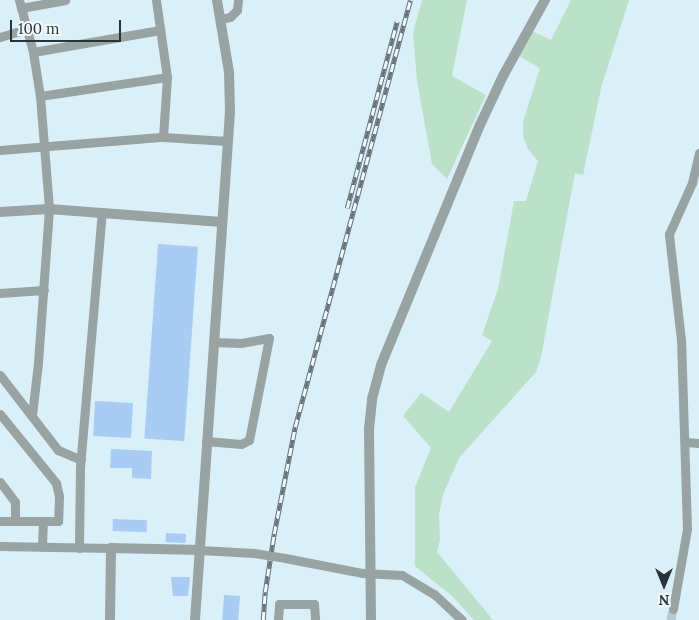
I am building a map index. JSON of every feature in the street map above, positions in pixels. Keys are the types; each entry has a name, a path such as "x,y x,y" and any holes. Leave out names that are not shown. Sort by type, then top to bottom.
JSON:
{"street":[{"path":"32,415 44,290 49,209 40,96 33,52 20,4 65,0"},
{"path":"156,0 167,78 163,137"},
{"path":"195,620 230,89 217,0"},
{"path":"220,19 230,17 237,10 238,0"},
{"path":"371,620 369,428 372,399 381,365 480,125 503,76 545,0"},
{"path":"0,36 26,29"},
{"path":"33,52 160,30"},
{"path":"40,96 167,78"},
{"path":"0,150 163,137 227,141"},
{"path":"673,608 686,540 685,442 681,340 669,234 692,183 699,153"},
{"path":"0,212 49,209 222,222"},
{"path":"79,548 81,460 102,212"},
{"path":"0,293 44,290"},
{"path":"206,441 241,444 249,440 269,338 241,343 213,342"},
{"path":"0,375 58,450 81,460"},
{"path":"0,414 56,484 59,496 58,521 0,521"},
{"path":"685,442 699,443"},
{"path":"0,482 15,502 15,521"},
{"path":"42,547 43,521"},
{"path":"0,546 200,550 254,554 371,573 402,575 419,584 462,620"},
{"path":"110,620 111,548"},
{"path":"278,620 279,604 314,604 315,620"}],"green space":[{"path":"422,0 467,0 452,76 486,95 447,179 432,164 417,81 413,33"},
{"path":"571,0 629,0 601,88 583,175 575,173 541,357 536,372 459,458 443,495 439,514 440,540 437,552 493,620 474,620 453,597 415,566 415,487 431,448 403,416 421,393 449,412 492,341 482,335 498,289 514,201 526,201 538,161 528,149 523,136 523,122 540,68 519,56 532,31 551,40"}],"building":[{"path":"158,244 198,247 184,441 144,439"},
{"path":"95,401 133,403 131,438 93,436"},
{"path":"111,449 152,451 151,479 132,478 132,468 110,468"},
{"path":"113,519 147,520 147,532 113,531"},
{"path":"166,533 186,534 186,543 166,542"},
{"path":"171,577 190,577 188,596 173,596"},
{"path":"224,595 240,596 238,620 222,620"}],"tunnel":[{"path":"671,620 673,609"}],"railway":[{"path":"263,620 265,592 274,534 295,427 410,0"},
{"path":"347,208 397,22"}]}
